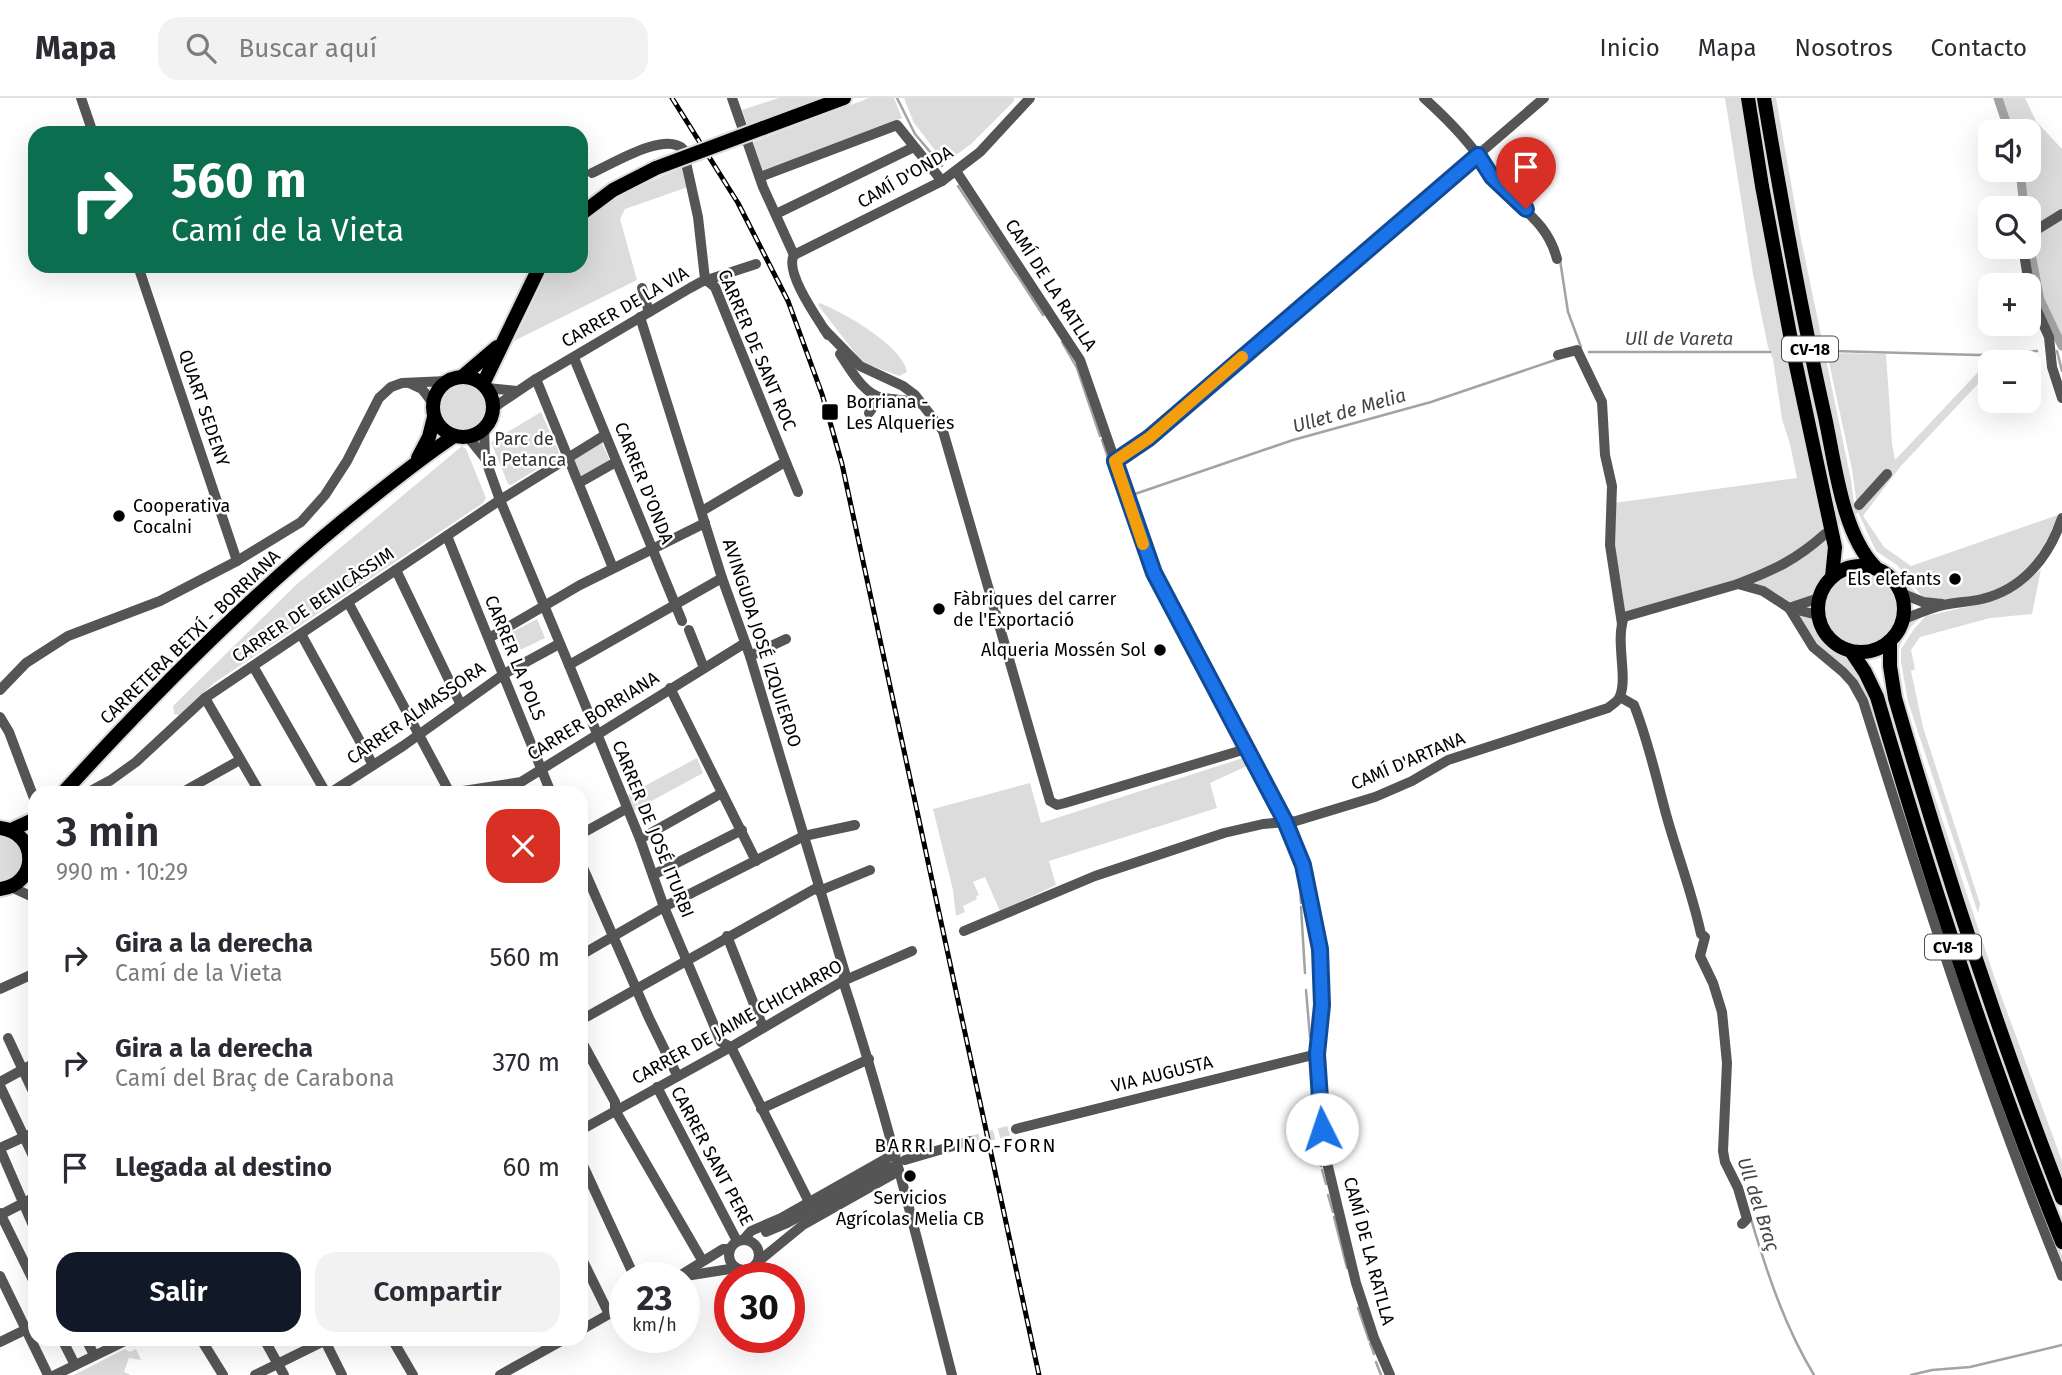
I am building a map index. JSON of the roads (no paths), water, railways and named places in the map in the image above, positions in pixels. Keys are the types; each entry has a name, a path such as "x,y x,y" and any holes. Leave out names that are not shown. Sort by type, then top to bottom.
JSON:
{"main road":[{"path":"588,209 613,190 656,169 844,98"},
{"name":"CV-18","path":"1748,98 1794,356 1835,547 1832,577 1819,598 1818,615 1824,631 1836,644 1851,651 1877,697 1953,945 2012,1112 2062,1242"},
{"name":"CV-18","path":"1764,98 1794,268 1840,488 1860,547 1875,567 1892,577 1903,594"},
{"path":"502,344 463,376 447,381 437,391 433,410 445,432 461,437 484,429 491,420 493,408 485,386 537,273"},
{"path":"463,376 485,386"},
{"name":"CARRETERA BETXÍ - BORRIANA","path":"415,462 429,437 433,410"},
{"name":"CARRETERA BETXÍ - BORRIANA","path":"69,786 113,738 250,601 415,462 461,437"},
{"path":"1832,577 1844,569 1860,565 1875,567"},
{"path":"1851,651 1878,649 1890,641 1903,619 1903,594"},
{"name":"CV-18","path":"1890,641 1890,666 1895,698 1947,876 2010,1059 2062,1198"},
{"path":"3,828 28,821"},
{"path":"3,828 18,834 27,846 28,854"},
{"path":"5,888 28,877"}],"street":[{"path":"81,98 91,126"},
{"path":"732,98 760,177 794,255 792,268 824,329 862,384 883,398 918,401"},
{"name":"CAMÍ D'ONDA","path":"794,255 957,171 980,152 1020,111 1028,98"},
{"path":"1424,98 1445,117 1478,155 1492,177 1526,209 1549,236 1557,259"},
{"path":"1115,461 1149,438 1544,98"},
{"path":"760,177 899,125 942,181"},
{"name":"CARRER DE SANT ROC","path":"592,173 646,148 669,144 680,147 684,153 692,186 705,279 716,289 797,492"},
{"path":"776,214 914,147"},
{"name":"CAMÍ DE LA RATLLA","path":"957,171 1080,359 1154,573 1285,821 1303,865 1320,949 1322,1005 1317,1054 1325,1154 1356,1283 1374,1338 1390,1375"},
{"path":"2041,228 2062,214"},
{"path":"2025,259 2031,296 2049,337 2052,368 2062,398"},
{"name":"CARRER DE LA VIA","path":"493,408 536,379 644,315 708,280 756,264"},
{"name":"QUART SEDENY","path":"140,273 237,561"},
{"name":"AVINGUDA JOSÉ IZQUIERDO","path":"642,288 644,315 705,523 750,656 845,973 843,981 900,1157 895,1169 951,1375"},
{"path":"824,329 854,361 871,373 896,383 940,424 1050,801 1057,805 1065,803 1246,749"},
{"path":"1558,355 1577,350 1602,402 1607,471 1612,486 1610,545 1622,624 1620,697 1634,705 1642,725 1666,815 1693,896 1701,934 1705,937 1700,956 1713,983 1722,1012 1727,1063 1724,1157 1737,1184 1747,1219 1742,1224"},
{"name":"CARRER D'ONDA","path":"574,358 651,549 704,668"},
{"path":"862,384 871,373"},
{"path":"536,379 613,568"},
{"path":"0,690 26,663 68,636 160,601 237,561 301,522 326,495 347,461 379,398 391,387 406,382 447,381"},
{"path":"406,382 422,389 433,410"},
{"path":"869,413 883,398 894,394 896,383"},
{"path":"485,386 517,391"},
{"name":"CARRER DE JOSÉ ITURBI","path":"484,429 485,458 500,500 640,839 686,960 721,1042 731,1047 809,1202"},
{"name":"CARRER DE BENICÀSSIM","path":"100,786 136,762 205,698 500,500 605,435"},
{"name":"CARRER DE JOSÉ ITURBI","path":"461,437 485,458"},
{"path":"579,483 616,462"},
{"path":"702,510 785,462"},
{"path":"1860,506 1887,474"},
{"path":"1903,619 1945,605 2002,592 2021,580 2043,558 2054,540 2062,518"},
{"path":"489,638 613,568 705,523"},
{"path":"1622,624 1624,617 1738,584 1780,567 1825,534"},
{"name":"CARRER LA POLS","path":"447,536 548,786"},
{"path":"396,570 460,703"},
{"path":"569,665 722,578"},
{"path":"1738,584 1763,591 1789,608 1818,615"},
{"path":"1903,594 1923,602 1945,605"},
{"path":"1789,608 1819,598"},
{"path":"348,602 446,786"},
{"path":"1789,608 1813,647 1849,678 1863,701 1958,1001 2032,1205 2062,1276"},
{"path":"301,634 373,765"},
{"path":"750,656 786,639"},
{"name":"CARRER BORRIANA","path":"495,786 521,782 542,770 745,643"},
{"name":"CARRER ALMASSORA","path":"339,786 504,674 559,644"},
{"path":"254,666 324,786"},
{"path":"670,688 756,861"},
{"name":"CAMÍ D'ARTANA","path":"964,931 1107,872 1224,833 1296,821 1375,797 1412,781 1448,760 1608,708 1620,697"},
{"path":"205,698 256,786"},
{"path":"0,717 9,732 29,786"},
{"path":"201,786 240,760"},
{"path":"640,839 722,793"},
{"path":"588,830 626,809"},
{"path":"588,951 664,906 804,836 855,825"},
{"path":"653,875 742,830"},
{"path":"588,1016 727,936 819,889 870,870"},
{"path":"588,879 677,1075"},
{"path":"5,888 28,896"},
{"path":"727,936 763,1027"},
{"name":"CARRER DE JAIME CHICHARRO","path":"588,1126 843,981 912,951"},
{"path":"0,989 28,976"},
{"path":"8,1038 28,1081"},
{"path":"588,1053 615,1102 615,1110 702,1260"},
{"name":"VIA AUGUSTA","path":"1016,1129 1317,1054"},
{"path":"761,1109 869,1059"},
{"path":"28,1067 0,1084 28,1132"},
{"name":"CARRER SANT PERE","path":"656,1087 740,1242"},
{"path":"28,1136 0,1149 28,1214"},
{"path":"732,1262 729,1256 751,1231 900,1157 970,1141"},
{"path":"760,1258 803,1225 895,1169"},
{"path":"699,1262 723,1249 785,1224 895,1169"},
{"path":"588,1176 628,1262"},
{"path":"28,1200 0,1214 28,1270"},
{"path":"758,1262 785,1224"},
{"path":"740,1242 757,1245 760,1258"},
{"path":"588,1271 609,1314 588,1326"},
{"path":"0,1276 28,1324"},
{"path":"0,1342 28,1328"},
{"path":"37,1346 48,1375"},
{"path":"66,1346 75,1365"},
{"path":"90,1346 94,1355"},
{"path":"55,1375 114,1346"},
{"path":"207,1346 223,1375"},
{"path":"268,1346 284,1375"},
{"path":"254,1375 312,1346"},
{"path":"329,1346 342,1375"},
{"path":"395,1346 413,1375"},
{"path":"500,1375 552,1346"}],"waterway":[{"path":"897,98 915,134 942,166"},
{"path":"1998,98 2005,119"},
{"path":"2021,182 2023,196"},
{"path":"958,186 1016,274"},
{"path":"2032,259 2040,300 2062,346"},
{"name":"Ull del Braç","path":"1560,260 1568,312 1581,347"},
{"path":"1017,275 1043,315"},
{"path":"1062,342 1077,368 1100,436"},
{"name":"Ull de Vareta","path":"1833,351 1978,355"},
{"name":"Ull de Vareta","path":"2057,351 2062,371"},
{"name":"Ull de Vareta","path":"1589,352 1770,352"},
{"name":"Ullet de Melia","path":"1132,495 1293,440 1431,402 1558,359"},
{"path":"1102,440 1116,481"},
{"path":"1120,494 1139,551"},
{"path":"1140,552 1144,566"},
{"path":"1147,574 1157,592"},
{"path":"1157,593 1181,638"},
{"path":"1184,645 1205,683"},
{"path":"1205,684 1214,702"},
{"path":"1219,710 1236,744"},
{"path":"1248,766 1257,782"},
{"path":"1259,786 1272,811"},
{"path":"1280,826 1299,871"},
{"path":"1299,872 1301,903"},
{"path":"1301,907 1305,973"},
{"path":"1306,990 1310,1037"},
{"path":"1312,1075 1313,1086"},
{"path":"1315,1111 1317,1143"},
{"path":"1318,1155 1321,1166"},
{"path":"1322,1170 1326,1184"},
{"path":"1328,1195 1333,1212"},
{"path":"1334,1217 1347,1268"},
{"name":"Ull del Braç","path":"1751,1219 1778,1299 1794,1338 1814,1375"},
{"path":"1358,1308 1369,1340"},
{"path":"1370,1343 1374,1354"},
{"path":"1911,1375 1932,1370 1970,1367 2062,1345"},
{"path":"1376,1362 1381,1375"}],"tunnel":[{"path":"1827,532 1859,505"},
{"path":"970,1141 1016,1129"}],"railway":[{"path":"672,98 738,203 788,301 822,394 842,464 1039,1375"}],"place":[{"name":"Borriana - Les Alqueries","path":"830,412"},
{"name":"Cooperativa Cocalni","path":"119,516"},
{"name":"Els elefants","path":"1955,579"},
{"name":"Fàbriques del carrer de l'Exportació","path":"939,609"},
{"name":"Alqueria Mossén Sol","path":"1160,650"},
{"name":"Servicios Agrícolas Melia CB","path":"910,1176"}],"district":[{"name":"BARRI PINO-FORN","path":"966,1145"}],"park label":[{"name":"Parc de la Petanca","path":"524,449"}]}
